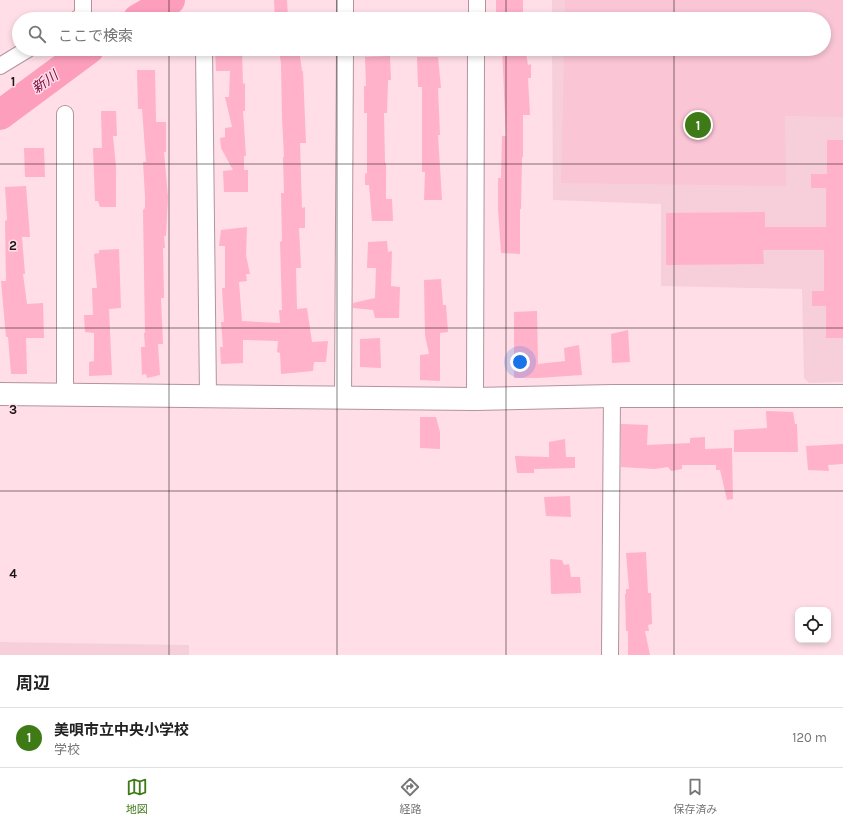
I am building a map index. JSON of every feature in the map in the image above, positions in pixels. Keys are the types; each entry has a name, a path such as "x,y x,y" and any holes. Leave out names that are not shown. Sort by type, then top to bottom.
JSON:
{"street":[{"path":"83,0 83,12"},
{"path":"345,0 345,12"},
{"path":"477,0 477,12"},
{"path":"0,66 16,56"},
{"path":"204,56 208,397"},
{"path":"343,398 345,56"},
{"path":"475,399 476,56"},
{"path":"64,114 66,396"},
{"path":"0,394 66,396 475,399 612,396 843,396"},
{"path":"610,655 612,396"}],"shaded area":[{"path":"552,0 843,0 843,382 809,383 804,378 802,289 661,286 661,204 553,200 552,56 831,56 831,12 552,12"},
{"path":"565,0 843,0 843,117 785,116 786,186 561,183 564,56 831,56 831,12 565,12"},
{"path":"0,642 189,645 189,655 0,655"}],"building":[{"path":"274,0 287,0 288,12 275,12"},
{"path":"496,0 523,0 523,12 496,12"},
{"path":"215,56 242,56 243,84 245,83 245,111 243,111 246,156 244,156 244,170 248,170 248,192 224,192 223,171 233,170 221,148 220,138 225,137 225,128 232,127 225,97 229,97 230,71 216,71"},
{"path":"280,56 300,56 303,71 306,143 300,143 302,208 305,207 305,228 299,228 301,268 296,268 297,309 307,308 312,342 328,341 326,362 314,362 313,371 281,374 280,353 277,352 278,341 243,340 243,363 221,364 220,347 223,347 221,322 224,322 222,288 225,288 225,246 219,246 221,230 247,227 246,255 250,274 246,274 247,281 239,282 242,321 280,323 279,310 282,310 280,242 282,241 281,193 284,193"},
{"path":"390,56 391,80 388,80 387,113 384,113 386,199 392,199 393,221 372,221 369,185 365,185 365,174 367,173 367,113 364,113 364,86 366,86 365,57"},
{"path":"502,56 526,56 528,65 531,64 531,78 528,78 530,115 523,115 520,254 501,253 498,209 498,178 501,178 502,136 506,136"},
{"path":"417,57 438,57 441,88 438,88 440,135 438,135 442,200 424,200 425,172 422,172 422,87 418,87"},
{"path":"137,70 155,70 156,122 166,122 166,152 164,152 168,197 166,236 164,236 165,248 163,248 164,298 161,298 163,344 158,344 160,375 147,378 146,374 142,375 141,347 145,347 143,210 145,208 145,196 143,162 146,162 142,109 138,109"},
{"path":"101,111 116,111 117,136 113,136 116,167 116,207 100,207 98,201 95,201 93,148 102,148"},
{"path":"827,140 843,140 843,338 826,338 826,306 812,306 812,291 824,291 824,250 763,250 764,264 666,265 666,213 765,212 765,227 826,227 826,188 811,188 811,174 827,174"},
{"path":"24,148 44,148 45,177 25,177"},
{"path":"26,186 30,237 22,237 25,274 23,274 27,304 43,303 44,338 26,338 27,374 11,374 1,281 6,281 5,221 7,220 5,187"},
{"path":"387,241 388,252 392,251 391,286 400,287 399,318 375,318 373,310 353,308 353,303 375,298 376,268 367,268 368,242"},
{"path":"119,249 121,308 109,309 112,375 89,376 89,362 94,361 94,333 85,332 84,315 93,315 92,288 97,288 94,254 99,253 99,250"},
{"path":"441,279 443,305 446,305 448,332 440,333 440,381 420,380 420,355 429,354 425,335 424,280"},
{"path":"537,311 538,364 565,361 564,348 579,345 582,375 514,378 514,312"},
{"path":"628,330 630,362 612,363 611,334"},
{"path":"380,338 381,368 360,367 360,339"},
{"path":"766,411 793,412 795,424 797,424 798,452 734,452 734,430 767,428"},
{"path":"420,417 436,417 440,432 440,449 420,448"},
{"path":"621,424 648,425 647,445 690,443 690,438 705,437 705,449 732,448 733,499 727,500 720,470 716,470 716,465 682,465 682,469 671,471 668,467 655,469 621,467"},
{"path":"565,439 566,457 575,457 575,468 534,469 534,473 517,473 515,456 549,457 549,442"},
{"path":"843,444 843,464 828,465 829,471 808,470 806,446"},
{"path":"570,496 571,517 546,516 544,497"},
{"path":"646,552 648,593 651,593 652,624 648,625 649,631 645,631 650,655 628,655 625,594 626,589 629,589 626,553"},
{"path":"550,559 562,560 564,565 569,564 571,577 580,577 581,593 551,594"}],"waterway":[{"name":"新川","path":"150,12 170,0"},
{"name":"新川","path":"0,115 80,56"}],"place":[{"name":"美唄市立中央小学校","path":"698,125"}]}
